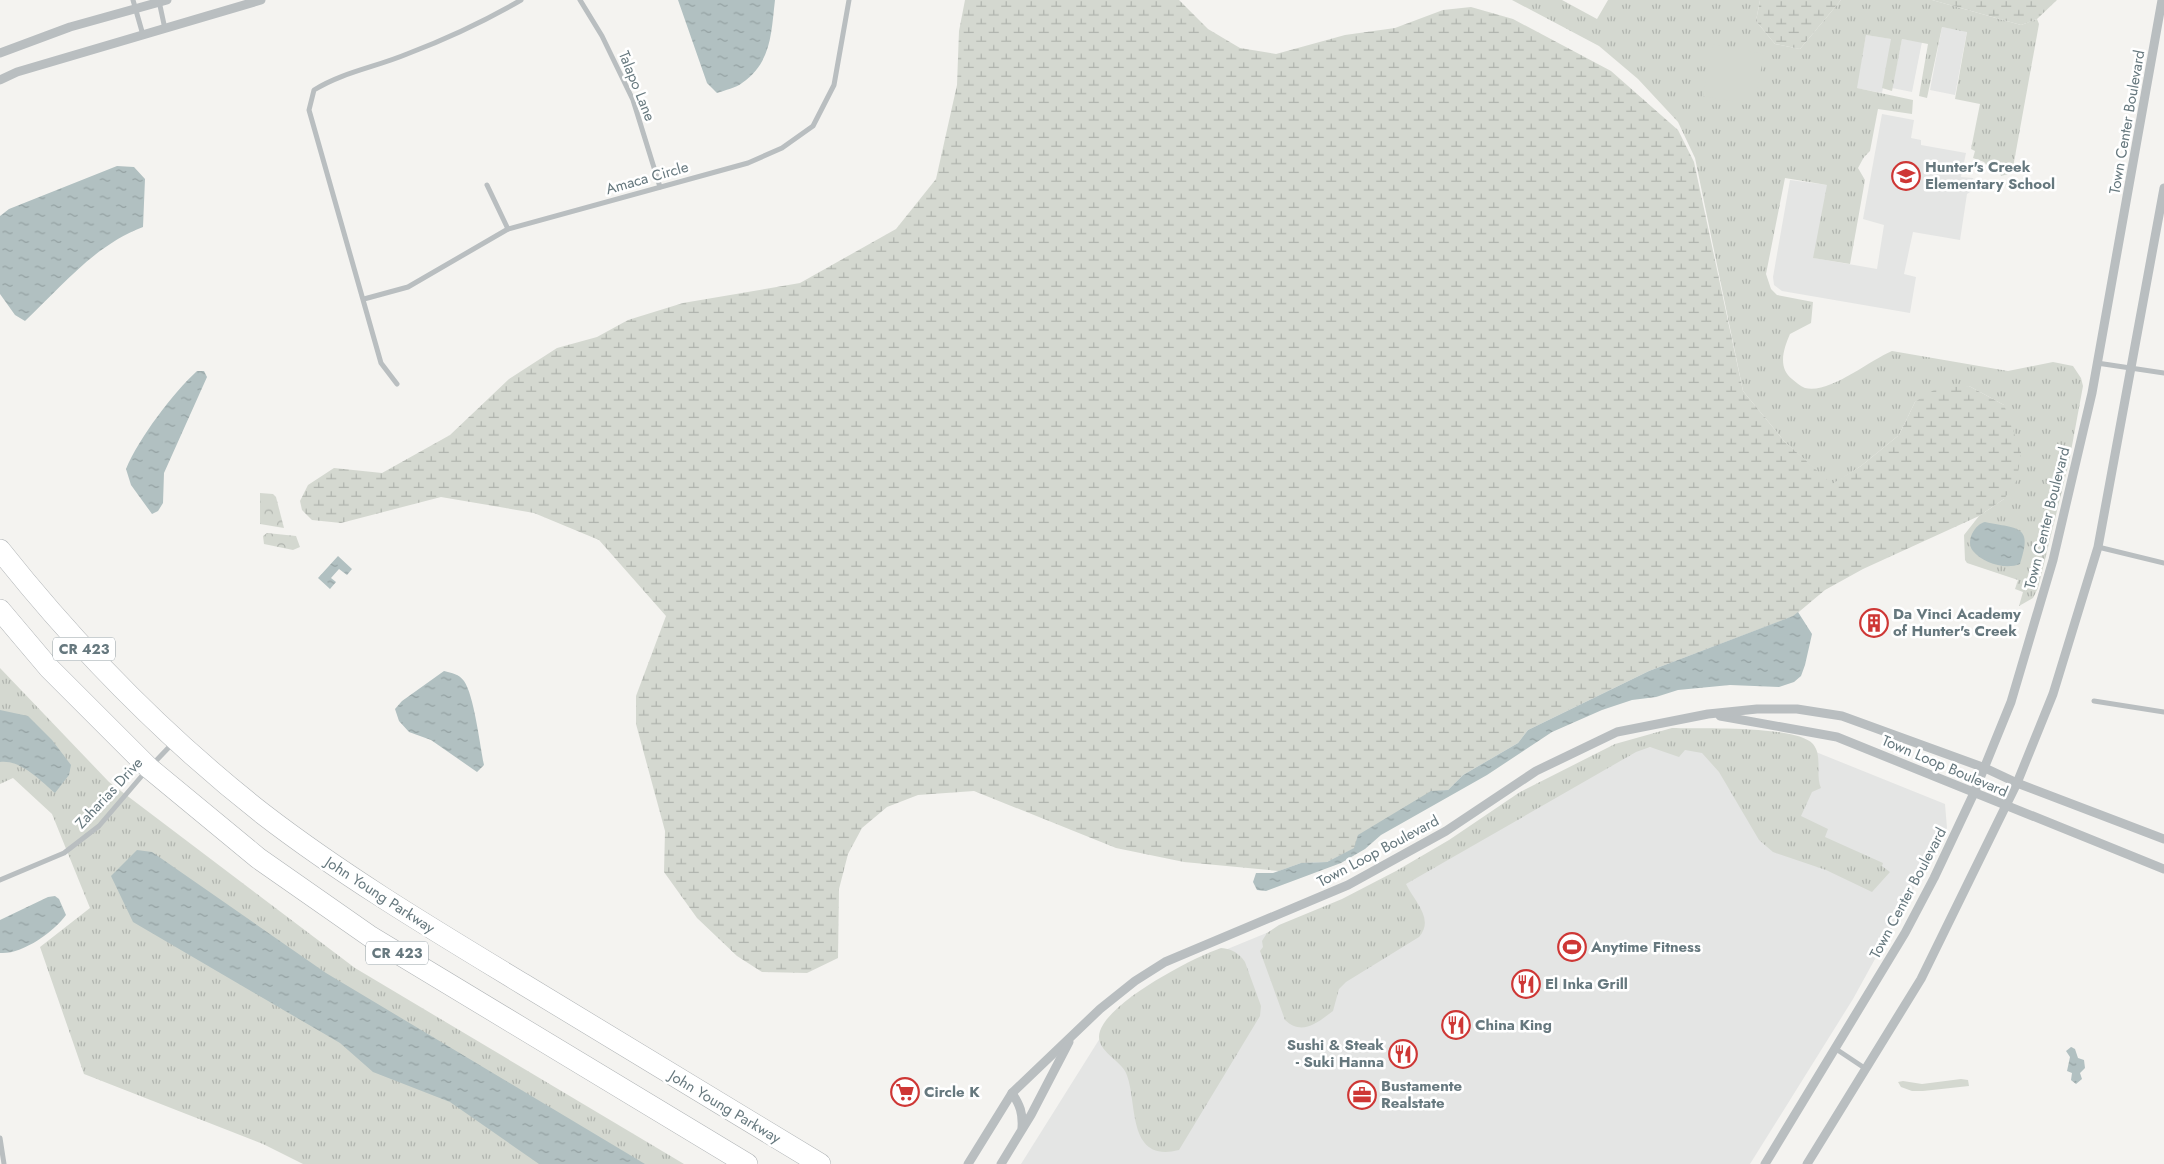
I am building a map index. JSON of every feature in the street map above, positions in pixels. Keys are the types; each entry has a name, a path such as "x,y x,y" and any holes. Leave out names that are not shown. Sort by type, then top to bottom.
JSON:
{"highway":[{"name":"John Young Parkway","path":"0,550 78,643 176,740 262,813 363,886 820,1164"},
{"name":"CR 423","path":"0,610 49,668 149,768 258,858 371,937 747,1164"}],"street":[{"path":"0,80 17,72 165,30 260,0"},
{"path":"397,384 381,363 309,110 314,90 332,79 406,55 489,19 521,0"},
{"name":"Talapo Lane","path":"580,0 602,36 633,100 660,187"},
{"name":"Amaca Circle","path":"364,299 408,287 508,229 748,162 782,148 813,126 834,85 849,0"},
{"name":"Town Center Boulevard","path":"1765,1164 1909,925 1974,793 2011,702 2053,560 2098,363 2162,22 2162,0"},
{"path":"0,53 135,4 162,1 165,30"},
{"path":"135,4 143,35"},
{"path":"486,186 508,229"},
{"path":"1807,1164 1921,979 2006,807 2053,694 2098,547 2164,188"},
{"path":"2098,363 2164,373"},
{"path":"2098,547 2164,563"},
{"path":"2094,701 2164,712"},
{"name":"Town Loop Boulevard","path":"968,1164 1012,1093 1100,1009 1135,981 1165,962 1348,885 1446,831 1536,771 1617,732 1708,714 1797,709 1842,716 1985,768 2017,783 2164,838"},
{"name":"Town Loop Boulevard","path":"1708,714 1837,737 2006,807 2164,869"},
{"name":"Zaharias Drive","path":"0,880 64,853 99,826 176,740"},
{"name":"Town Loop Boulevard","path":"1001,1164 1022,1130 1073,1035"},
{"path":"1836,1049 1867,1069"},
{"path":"1012,1093 1023,1114 1022,1130"},
{"path":"0,1138 4,1164"}],"shaded area":[{"path":"1942,27 1967,31 1955,95 1930,90"},
{"path":"1866,35 1892,39 1882,93 1856,88"},
{"path":"1902,39 1922,42 1912,92 1892,88"},
{"path":"1882,114 1914,120 1911,138 1921,140 1921,145 1966,153 1961,177 1973,178 1976,188 1967,194 1960,240 1913,232 1904,274 1916,277 1910,313 1782,291 1774,285 1773,277 1790,180 1828,185 1814,258 1877,269 1884,225 1863,219"},
{"path":"1616,747 1806,748 1945,804 1947,828 1853,999 1750,1164 1021,1164 1107,1027 1208,957 1337,904 1386,879"}],"green space":[{"path":"965,0 1179,0 1208,29 1240,48 1276,54 1345,35 1395,28 1443,10 1471,7 1513,19 1611,71 1678,130 1694,162 1743,391 1784,441 1832,484 1861,466 1899,435 1915,402 1937,388 1969,386 2004,405 2021,452 2017,480 2004,499 1979,516 1863,569 1825,590 1794,616 1649,671 1528,730 1518,743 1463,775 1448,790 1431,792 1355,848 1327,862 1301,863 1279,871 1184,862 1116,848 974,791 918,795 887,807 862,828 848,854 839,889 838,958 807,973 762,972 737,956 697,918 664,872 665,831 636,724 636,696 666,616 599,540 534,513 441,497 341,523 312,520 302,510 300,501 308,485 334,468 382,473 450,435 509,379 557,348 597,337 628,320 683,303 800,283 896,229 936,179 957,85 959,31"},
{"path":"1512,0 1562,0 1597,19 1608,0 1760,0 1756,21 1775,44 1800,49 1841,0 1932,0 2021,25 2037,19 2039,24 2012,173 2001,176 1998,169 1993,172 1984,162 1973,158 1975,151 1971,149 1980,104 1955,99 1967,32 1942,27 1927,98 1919,96 1928,44 1902,39 1892,91 1882,88 1891,39 1866,35 1857,88 1913,100 1912,114 1878,109 1870,151 1858,168 1865,180 1850,264 1813,258 1827,185 1785,178 1766,274 1771,289 1777,295 1813,302 1811,323 1790,334 1783,357 1787,374 1805,388 1815,389 1837,382 1892,351 2008,371 2053,362 2073,366 2081,378 2083,386 2069,462 2038,588 2033,598 2019,606 2023,592 2015,589 2018,580 1967,563 1965,560 1964,535 1979,516 2004,499 2004,405 1969,386 1915,402 1899,435 1861,466 1832,485 1784,441 1743,391 1695,158 1678,122 1638,79 1599,46"},
{"path":"1760,0 1841,0 1800,49 1775,44 1756,21"},
{"path":"1932,0 2057,0 2037,19 2021,25"},
{"path":"1713,44 1764,54 1754,105 1703,96"},
{"path":"260,493 273,494 276,497 284,528 260,524"},
{"path":"267,533 296,536 300,547 293,550 264,544 263,536"},
{"path":"0,668 109,782 355,968 684,1164 303,1164 263,1144 84,1074 40,947 90,908 52,814 13,778 0,784"},
{"path":"1672,728 1724,728 1768,731 1803,738 1813,744 1818,754 1819,783 1821,788 1812,792 1801,816 1828,829 1825,837 1883,863 1882,866 1890,872 1872,892 1826,870 1773,852 1759,840 1719,772 1702,753 1685,750 1679,757 1650,747 1636,752 1406,884 1422,910 1424,917 1425,924 1419,937 1346,982 1339,989 1333,1011 1321,1020 1309,1026 1297,1027 1285,1020 1260,951 1263,947 1262,941 1267,933 1279,925 1342,899 1396,871 1449,840 1520,792 1615,744"},
{"path":"1221,948 1235,952 1245,962 1261,1006 1260,1016 1179,1150 1161,1152 1149,1147 1141,1138 1125,1071 1103,1048 1100,1043 1100,1031 1107,1019 1135,994 1191,961"},
{"path":"1961,1079 1968,1080 1969,1086 1912,1091 1901,1087 1898,1082 1922,1084"}],"water":[{"path":"678,0 775,0 771,35 765,56 752,75 737,86 717,93 707,83"},
{"path":"117,166 134,167 145,179 143,227 110,244 94,255 25,321 15,315 0,294 0,216 9,209"},
{"path":"197,371 204,371 207,377 164,473 163,503 158,511 152,514 131,485 126,469 139,444 157,417"},
{"path":"1985,522 2014,528 2024,535 2024,551 2020,564 2001,566 1982,559 1973,551 1970,543 1972,534 1981,523"},
{"path":"338,556 352,569 347,575 339,569 331,578 336,582 330,589 318,578"},
{"path":"1798,612 1812,634 1801,676 1794,682 1779,687 1730,685 1678,690 1656,697 1632,700 1602,710 1552,732 1487,775 1381,835 1365,849 1341,863 1266,891 1257,890 1253,882 1256,873 1273,873 1301,863 1327,862 1354,848 1358,835 1431,791 1448,790 1463,775 1518,743 1528,730 1649,671 1793,616"},
{"path":"444,671 460,677 468,688 471,697 484,765 477,772 431,740 409,732 399,721 395,709 402,701"},
{"path":"0,710 28,716 52,740 71,765 69,775 55,793 22,767 8,762 0,762"},
{"path":"137,850 152,852 326,973 645,1164 539,1164 450,1102 373,1072 340,1043 133,922 111,876"},
{"path":"55,896 59,899 66,915 61,922 27,946 8,953 0,953 0,920 48,897"},
{"path":"2071,1047 2075,1049 2078,1058 2084,1060 2085,1068 2080,1073 2082,1079 2076,1084 2071,1080 2072,1073 2067,1071 2070,1057 2066,1051"}],"place":[{"name":"Hunter's Creek Elementary School","path":"1906,176"},
{"name":"Da Vinci Academy of Hunter's Creek","path":"1874,623"},
{"name":"Anytime Fitness","path":"1572,947"},
{"name":"El Inka Grill","path":"1526,984"},
{"name":"China King","path":"1456,1025"},
{"name":"Sushi & Steak - Suki Hanna","path":"1403,1054"},
{"name":"Circle K","path":"905,1092"},
{"name":"Bustamente Realstate","path":"1362,1095"}]}
